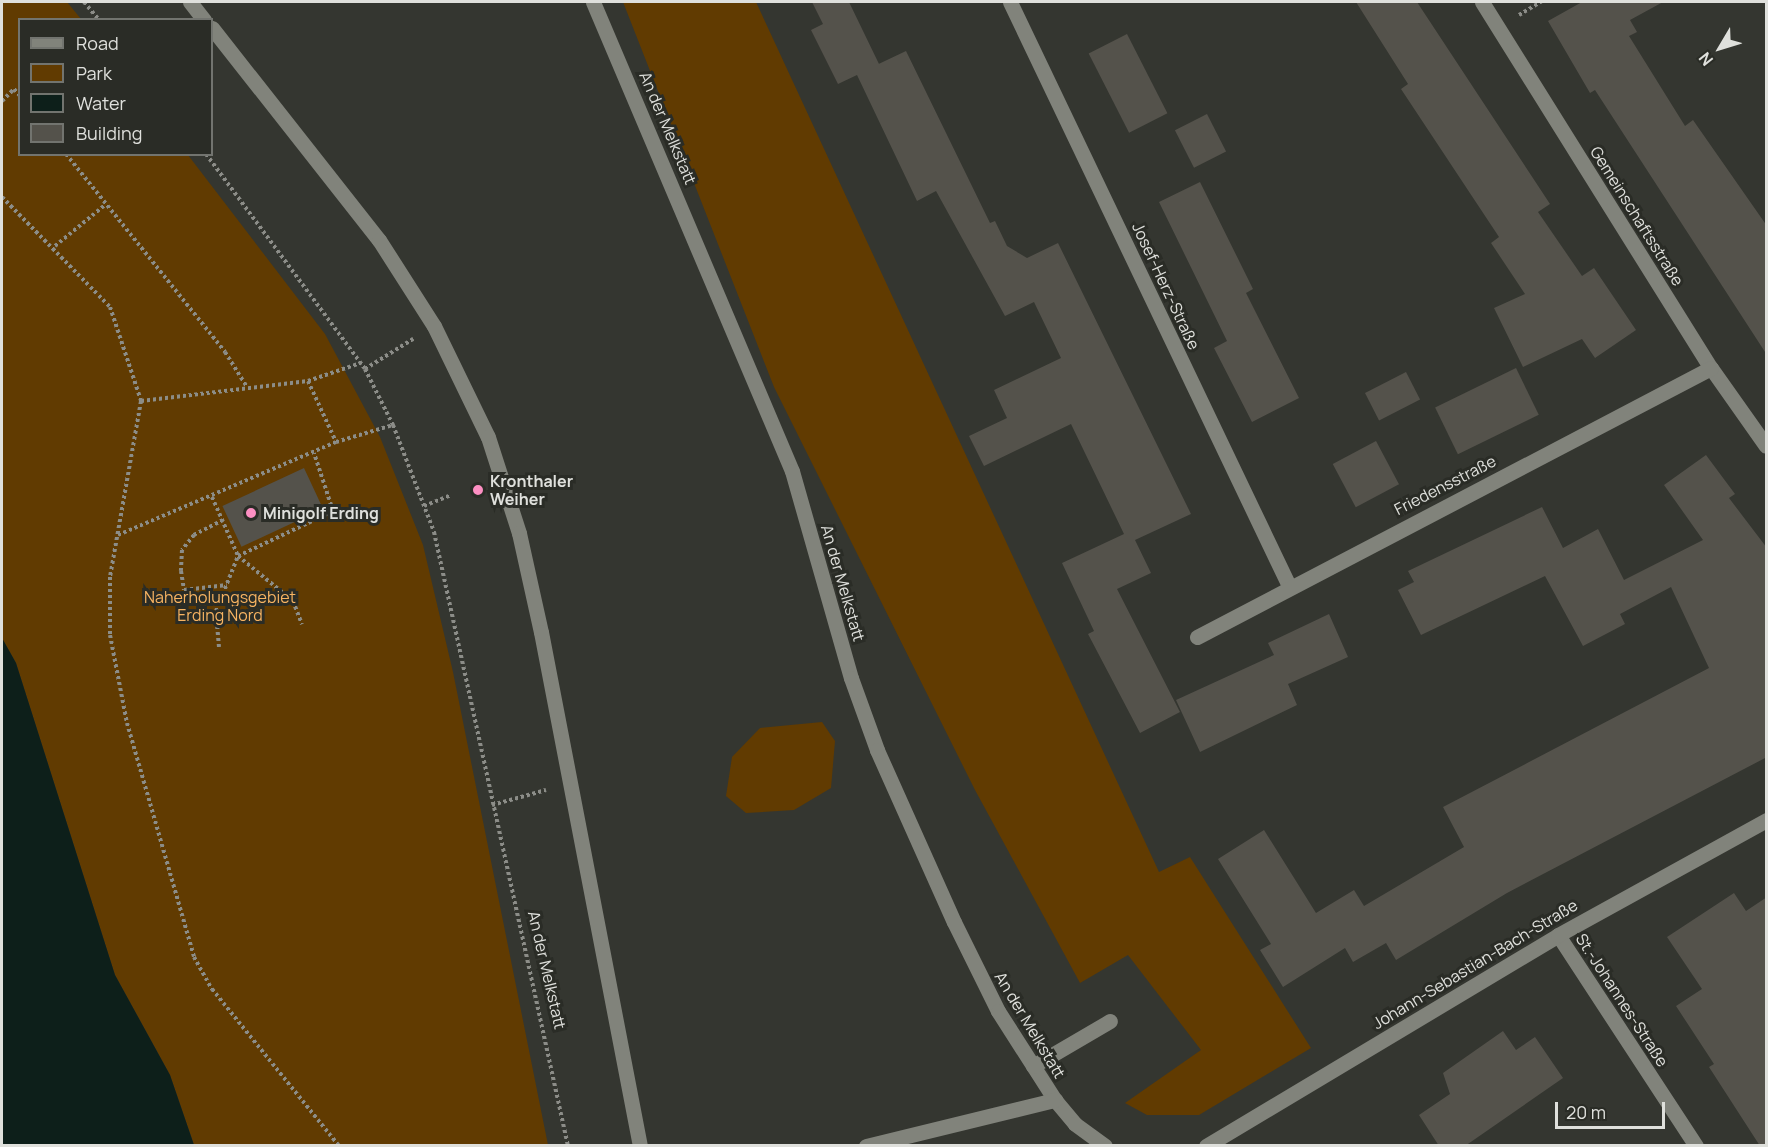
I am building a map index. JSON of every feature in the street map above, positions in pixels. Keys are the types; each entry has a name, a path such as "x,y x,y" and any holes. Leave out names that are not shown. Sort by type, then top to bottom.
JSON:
{"street":[{"path":"190,2 202,18"},
{"name":"An der Melkstatt","path":"593,2 792,471 851,678 877,750 954,922 998,1011 1055,1100 1075,1124 1106,1146"},
{"name":"Josef-Herz-Straße","path":"1010,2 1289,586"},
{"name":"Gemeinschaftsstraße","path":"1482,2 1711,368 1767,446"},
{"path":"213,29 379,240 435,326 488,436 519,533 640,1146"},
{"name":"Friedensstraße","path":"1197,637 1289,586 1711,368"},
{"name":"Johann-Sebastian-Bach-Straße","path":"1206,1146 1558,935 1767,820"},
{"name":"St.-Johannes-Straße","path":"1558,935 1696,1146"},
{"path":"1033,1066 1110,1021"},
{"path":"866,1146 1055,1100"}],"path":[{"path":"84,2 97,18"},
{"path":"2,101 14,89 18,94"},
{"path":"68,156 210,333 247,387"},
{"name":"An der Melkstatt","path":"207,156 365,369 393,425 434,532 568,1146"},
{"path":"2,197 55,246 110,307 141,400 110,577 110,634 127,723 194,957 212,989 339,1146"},
{"path":"55,246 105,205"},
{"path":"365,369 435,326"},
{"path":"141,400 308,381 361,363"},
{"path":"308,381 336,442"},
{"path":"117,535 212,497 336,442 393,425"},
{"path":"219,647 216,611 238,556 333,511 314,453"},
{"path":"424,506 451,495"},
{"path":"212,497 238,556 293,601 302,624"},
{"path":"222,520 194,535 182,550 181,571 184,590 227,585"},
{"path":"492,805 569,783"}],"green space":[{"name":"Naherholungsgebiet Erding Nord","path":"2,2 67,2 80,18 18,18 18,156 189,156 325,334 380,437 423,545 453,672 548,1145 194,1145 170,1075 115,975 16,663 2,638"},
{"path":"623,2 756,2 1159,872 1190,857 1311,1048 1199,1115 1147,1115 1125,1103 1201,1050 1128,955 1080,983 975,790 774,387"},
{"path":"822,722 835,741 831,788 794,810 746,813 726,796 732,757 760,728"}],"water":[{"path":"2,638 16,663 115,975 170,1075 194,1145 2,1145"}],"building":[{"path":"812,2 849,2 879,64 906,51 990,223 995,221 1007,246 1027,258 1058,243 1191,514 1135,540 1151,573 1117,589 1180,712 1140,733 1088,634 1094,631 1062,563 1124,534 1071,424 984,466 969,436 1007,418 994,390 1061,358 1034,302 1005,316 936,191 917,201 857,75 838,84 811,30 823,24"},
{"path":"1356,2 1417,2 1550,204 1538,212 1582,276 1594,268 1636,330 1595,358 1582,339 1523,367 1494,308 1525,294 1491,243 1499,237 1401,89 1408,84"},
{"path":"1582,2 1663,2 1630,20 1637,32 1629,36 1685,126 1693,120 1767,226 1767,355 1595,90 1590,93 1548,21"},
{"path":"1127,34 1167,113 1129,133 1089,54"},
{"path":"1207,114 1226,151 1194,168 1175,130"},
{"path":"1200,182 1253,289 1246,293 1299,398 1252,422 1214,348 1227,341 1159,202"},
{"path":"1516,368 1539,415 1458,454 1435,407"},
{"path":"1406,372 1420,400 1379,421 1365,393"},
{"path":"1376,441 1399,484 1356,507 1333,464"},
{"path":"1706,455 1735,494 1729,498 1767,548 1767,757 1507,893 1396,960 1386,943 1353,962 1345,948 1283,987 1260,950 1271,944 1218,859 1264,830 1316,913 1354,890 1364,906 1464,847 1443,807 1709,668 1671,587 1620,614 1625,624 1583,646 1545,576 1421,635 1398,590 1414,582 1408,571 1542,507 1563,548 1598,529 1624,580 1703,540 1664,485"},
{"path":"304,468 323,509 241,547 222,506"},
{"path":"1329,614 1348,657 1288,684 1297,705 1200,752 1176,700 1274,655 1268,643"},
{"path":"1734,893 1746,911 1767,897 1767,1146 1760,1146 1709,1067 1714,1064 1676,1006 1702,989 1667,937"},
{"path":"1503,1031 1516,1050 1535,1037 1563,1078 1465,1146 1439,1146 1419,1115 1450,1094 1443,1073"}],"place":[{"name":"Kronthaler Weiher","path":"478,490"},
{"name":"Minigolf Erding","path":"251,513"}]}
